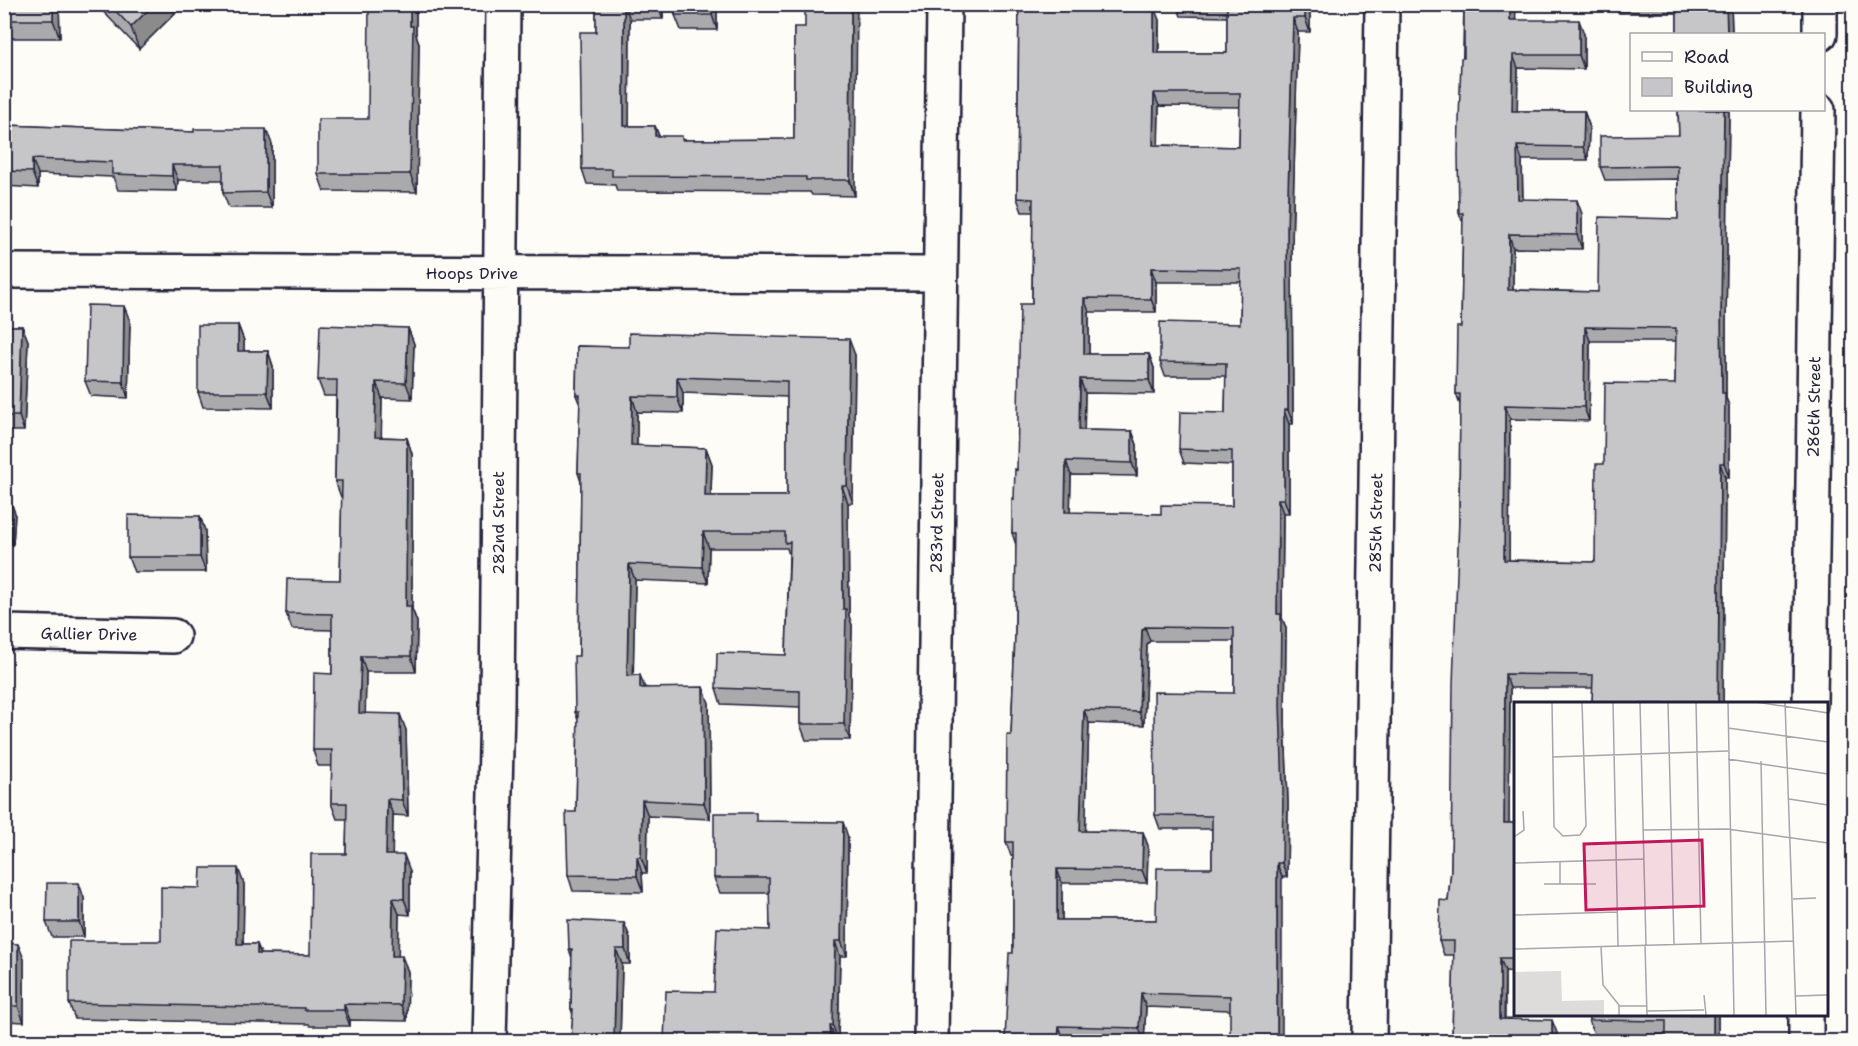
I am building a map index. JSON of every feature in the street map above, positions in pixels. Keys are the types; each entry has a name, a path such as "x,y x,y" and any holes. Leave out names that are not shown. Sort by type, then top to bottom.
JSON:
{"street":[{"name":"282nd Street","path":"489,1041 497,706 503,4"},
{"name":"283rd Street","path":"931,1041 944,4"},
{"name":"285th Street","path":"1369,1041 1383,4"},
{"path":"1820,4 1820,33"},
{"name":"286th Street","path":"1810,702 1818,111"},
{"name":"Hoops Drive","path":"4,271 940,274"},
{"name":"Gallier Drive","path":"4,632 173,636"},
{"path":"1806,1016 1806,1041"}],"building":[{"path":"4,4 53,4 53,20 4,20"},
{"path":"109,4 154,4 131,27"},
{"path":"369,4 410,4 410,26 413,26 410,174 318,174 318,119 368,119"},
{"path":"596,4 624,4 624,126 655,126 655,136 682,136 682,140 794,139 794,27 805,27 805,4 851,4 850,180 806,180 806,177 612,176 612,169 582,169 580,32 596,32"},
{"path":"675,4 712,4 712,15 675,15"},
{"path":"1019,4 1154,7 1154,53 1227,53 1227,4 1305,4 1305,18 1293,18 1287,229 1288,410 1284,410 1284,499 1278,499 1277,614 1281,614 1280,706 1283,790 1282,863 1277,863 1277,1041 1230,1041 1230,996 1141,993 1139,1028 1059,1026 1058,1041 1005,1041 1009,953 1013,953 1013,842 1006,842 1007,735 1011,735 1015,636 1016,533 1012,533 1012,498 1014,499 1015,469 1017,470 1020,304 1032,304 1033,199 1017,198","holes":["1154,93 1240,93 1239,147 1153,145","1151,268 1241,269 1240,324 1160,322 1160,362 1226,363 1225,413 1180,412 1179,449 1232,451 1232,506 1161,505 1161,514 1065,512 1066,461 1132,463 1132,431 1079,430 1080,379 1149,380 1149,354 1084,354 1084,298 1151,299","1145,627 1234,628 1234,693 1154,692 1155,815 1212,816 1212,868 1157,868 1156,920 1057,920 1057,869 1142,870 1143,832 1080,831 1084,710 1139,712 1142,630"]},
{"path":"1464,4 1510,4 1510,20 1579,20 1579,55 1513,55 1512,111 1584,111 1583,147 1517,146 1518,199 1577,200 1577,235 1509,234 1508,290 1598,292 1599,217 1678,219 1678,166 1600,167 1600,136 1679,135 1678,111 1724,111 1721,311 1722,393 1725,393 1724,463 1720,463 1718,702 1592,702 1593,675 1505,674 1504,823 1514,823 1514,958 1500,958 1500,1019 1552,1020 1552,1041 1452,1041 1454,941 1439,941 1440,900 1448,901 1451,870 1453,684 1459,519 1460,394 1456,394 1457,327 1461,327 1463,213 1459,213 1458,153 1461,58 1464,58","holes":["1585,327 1676,328 1675,384 1605,383 1604,464 1596,464 1595,562 1504,560 1505,405 1584,407"]},
{"path":"1677,4 1726,4 1727,33 1677,33"},
{"path":"4,125 194,132 194,129 266,129 266,192 223,193 223,165 172,165 172,176 112,174 112,162 32,159 32,172 4,171"},
{"path":"87,305 124,306 123,382 85,381"},
{"path":"198,325 238,325 238,351 268,351 267,392 198,392"},
{"path":"320,325 408,328 406,383 376,382 375,437 407,438 406,606 411,606 411,656 361,656 359,713 400,714 402,800 387,799 386,855 404,855 404,899 393,898 392,956 402,956 401,1005 344,1004 344,1010 304,1010 304,1008 69,1003 69,941 161,941 161,887 200,888 201,868 238,868 237,944 257,944 257,954 310,955 311,854 346,854 347,803 331,803 332,750 313,750 314,673 332,674 332,614 286,613 287,579 340,580 342,481 335,481 337,380 318,380"},
{"path":"4,326 22,326 19,416 4,416"},
{"path":"629,333 849,339 847,486 842,486 843,609 846,609 844,724 800,724 800,691 716,688 717,653 786,655 790,542 785,543 785,532 703,532 702,567 629,564 627,676 640,675 640,688 703,687 704,803 642,800 641,857 637,857 637,876 568,875 566,812 576,812 578,712 575,712 574,656 579,656 581,473 578,473 580,395 576,395 577,346 629,347","holes":["677,377 787,381 787,496 705,496 706,448 631,445 632,396 677,397"]},
{"path":"4,497 9,498 7,529 4,529"},
{"path":"128,515 200,516 200,557 128,557"},
{"path":"714,813 756,813 756,821 843,822 841,941 835,941 831,1041 664,1041 666,991 714,992 717,928 770,930 769,878 714,878"},
{"path":"47,883 79,883 79,922 46,922"},
{"path":"568,920 624,923 625,949 616,949 614,1041 571,1041 572,949 569,949"},
{"path":"4,943 18,944 18,1006 4,1006"},
{"path":"1589,1016 1713,1016 1713,1041 1666,1041 1666,1021 1589,1020"}]}
